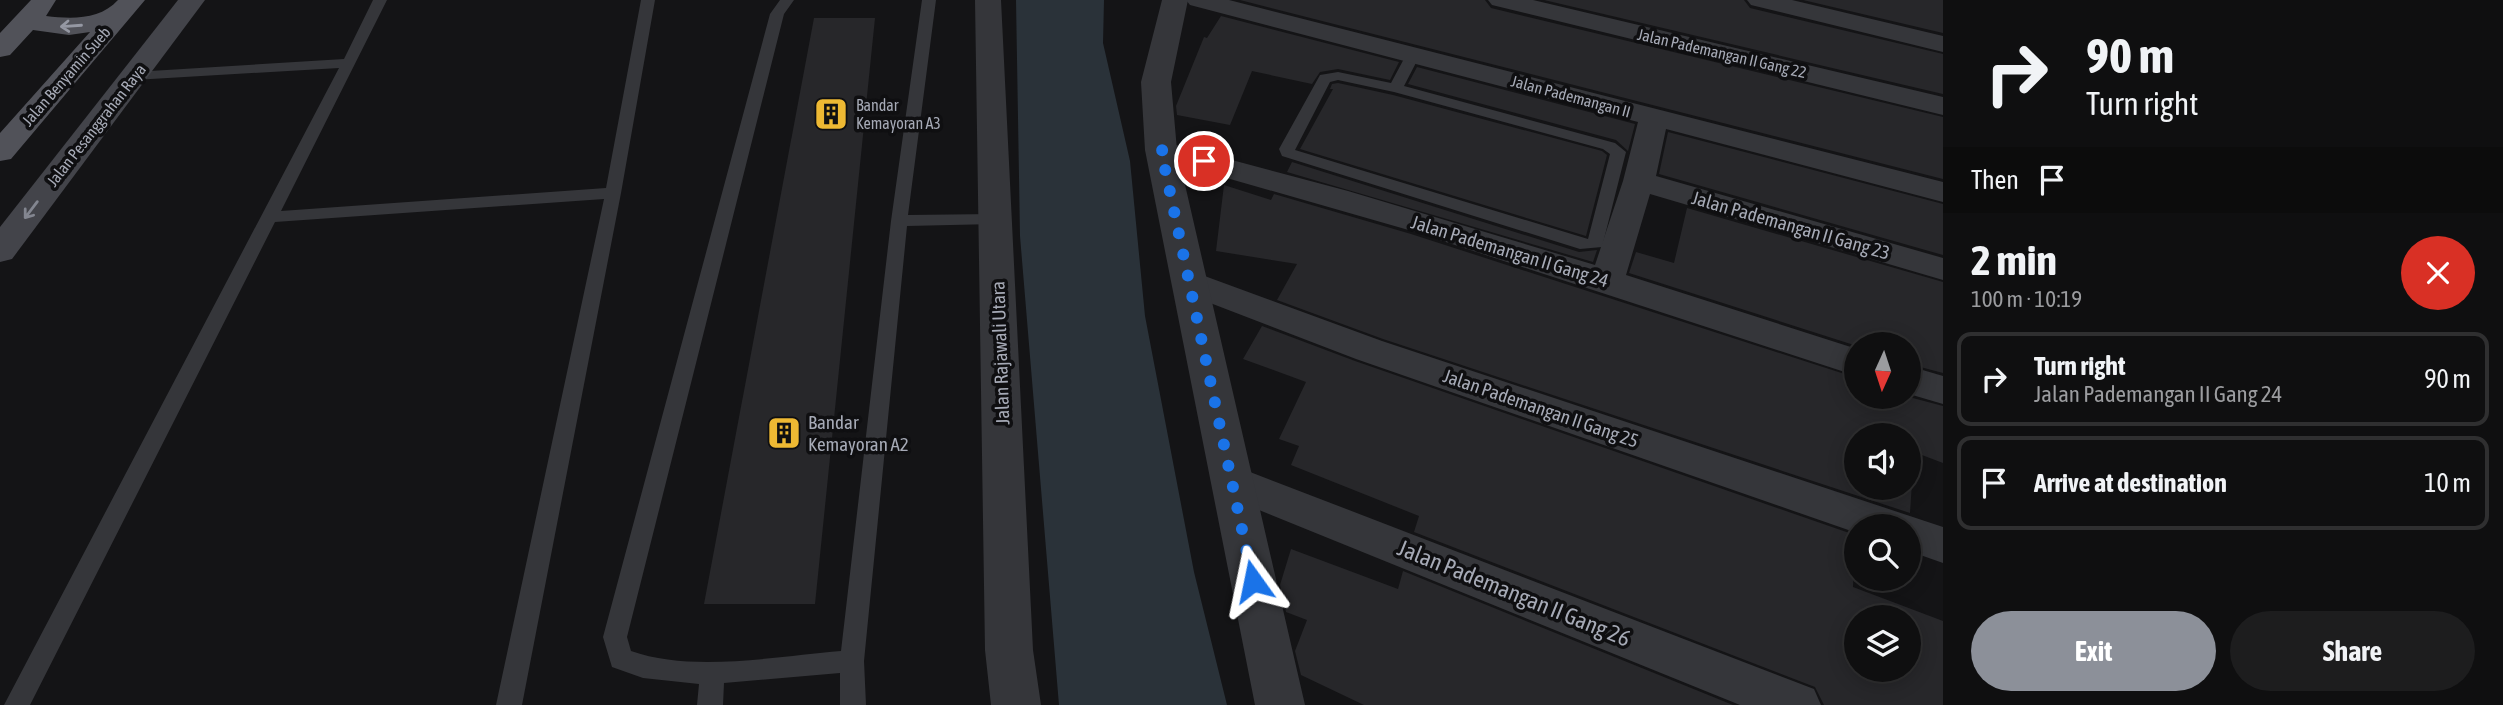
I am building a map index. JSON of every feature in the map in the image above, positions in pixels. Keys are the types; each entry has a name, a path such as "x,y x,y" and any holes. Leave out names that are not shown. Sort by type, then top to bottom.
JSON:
{"main road":[{"path":"0,49 46,0"},
{"name":"Jalan Pesanggrahan Raya","path":"0,251 192,0"},
{"path":"26,21 51,27 69,27 124,10"},
{"name":"Jalan Benyamin Sueb","path":"0,152 124,10"}],"street":[{"name":"Jalan Rajawali Utara","path":"988,0 1009,650 1016,705"},
{"name":"Jalan Pademangan II Gang 22","path":"1501,0 1943,106"},
{"path":"1760,0 1943,44"},
{"path":"1182,2 1156,82 1161,150 1280,705"},
{"name":"Jalan Pademangan II","path":"1182,2 1943,192"},
{"path":"1607,280 1639,181 1654,118"},
{"name":"Jalan Pademangan II Gang 24","path":"1161,150 1247,172 1607,280 1844,359"},
{"name":"Jalan Pademangan II Gang 23","path":"1639,181 1943,269"},
{"name":"Jalan Pademangan II Gang 25","path":"1191,283 1382,354 1854,514"},
{"path":"1922,384 1943,390"},
{"name":"Jalan Pademangan II Gang 26","path":"1232,481 1797,705"},
{"path":"1921,537 1943,545"}],"lane":[{"path":"17,705 380,0"},
{"path":"509,705 613,193 648,0"},
{"path":"787,0 778,14 615,637 621,659 637,668 712,671 852,661"},
{"path":"853,705 852,661 899,221 929,0"},
{"path":"1396,88 1411,59"},
{"path":"134,76 349,63"},
{"path":"1338,76 1396,88 1609,146 1618,152 1596,243 1587,245 1288,153 1287,149 1325,78 1338,76"},
{"path":"269,217 613,193"},
{"path":"899,221 995,219"},
{"path":"710,705 712,671"}],"shaded area":[{"path":"1016,0 1104,0 1103,43 1130,161 1145,316 1194,572 1227,705 1059,705 1020,236"}],"building":[{"path":"1240,0 1485,0 1491,8 1943,117 1943,179"},
{"path":"1544,0 1744,0 1750,8 1943,54 1943,94"},
{"path":"1803,0 1943,0 1943,33"},
{"path":"1221,16 1399,62 1390,80 1338,69 1320,72 1312,84 1252,71 1230,125 1177,115 1176,106 1204,37 1207,38"},
{"name":"Bandar Kemayoran A2","path":"814,18 875,18 815,604 704,604"},
{"path":"1417,67 1635,124 1628,151 1616,140 1408,84"},
{"path":"1338,83 1602,151 1607,155 1586,236 1300,149 1333,89 1330,89 1332,84"},
{"path":"1668,132 1943,204 1943,255 1659,174"},
{"path":"1292,162 1579,252 1597,250 1593,262 1287,172"},
{"path":"1224,185 1271,200 1274,194 1411,234 1844,374 1844,410 1922,410 1922,400 1943,406 1943,463 1921,455 1921,423 1844,423 1844,491 1383,339 1277,300 1297,264 1216,251"},
{"path":"1687,208 1943,282 1943,373 1922,367 1922,332 1844,332 1844,342 1629,273 1636,252 1674,263"},
{"path":"1262,326 1844,531 1844,591 1864,591 1901,605 1844,605 1844,682 1921,682 1921,613 1943,621 1943,705 1824,705 1815,687 1414,532 1419,516 1291,465 1299,446 1279,439 1306,382 1243,359"},
{"path":"1871,500 1911,500 1910,513"},
{"path":"1291,549 1398,589 1403,571 1733,705 1364,705 1301,675 1295,651 1307,620 1286,612 1280,585"}],"place":[{"name":"Bandar Kemayoran A3","path":"831,114"},
{"name":"Bandar Kemayoran A2","path":"784,433"}],"route":[{"path":"1204,161 1161,150 1253,581"}]}
